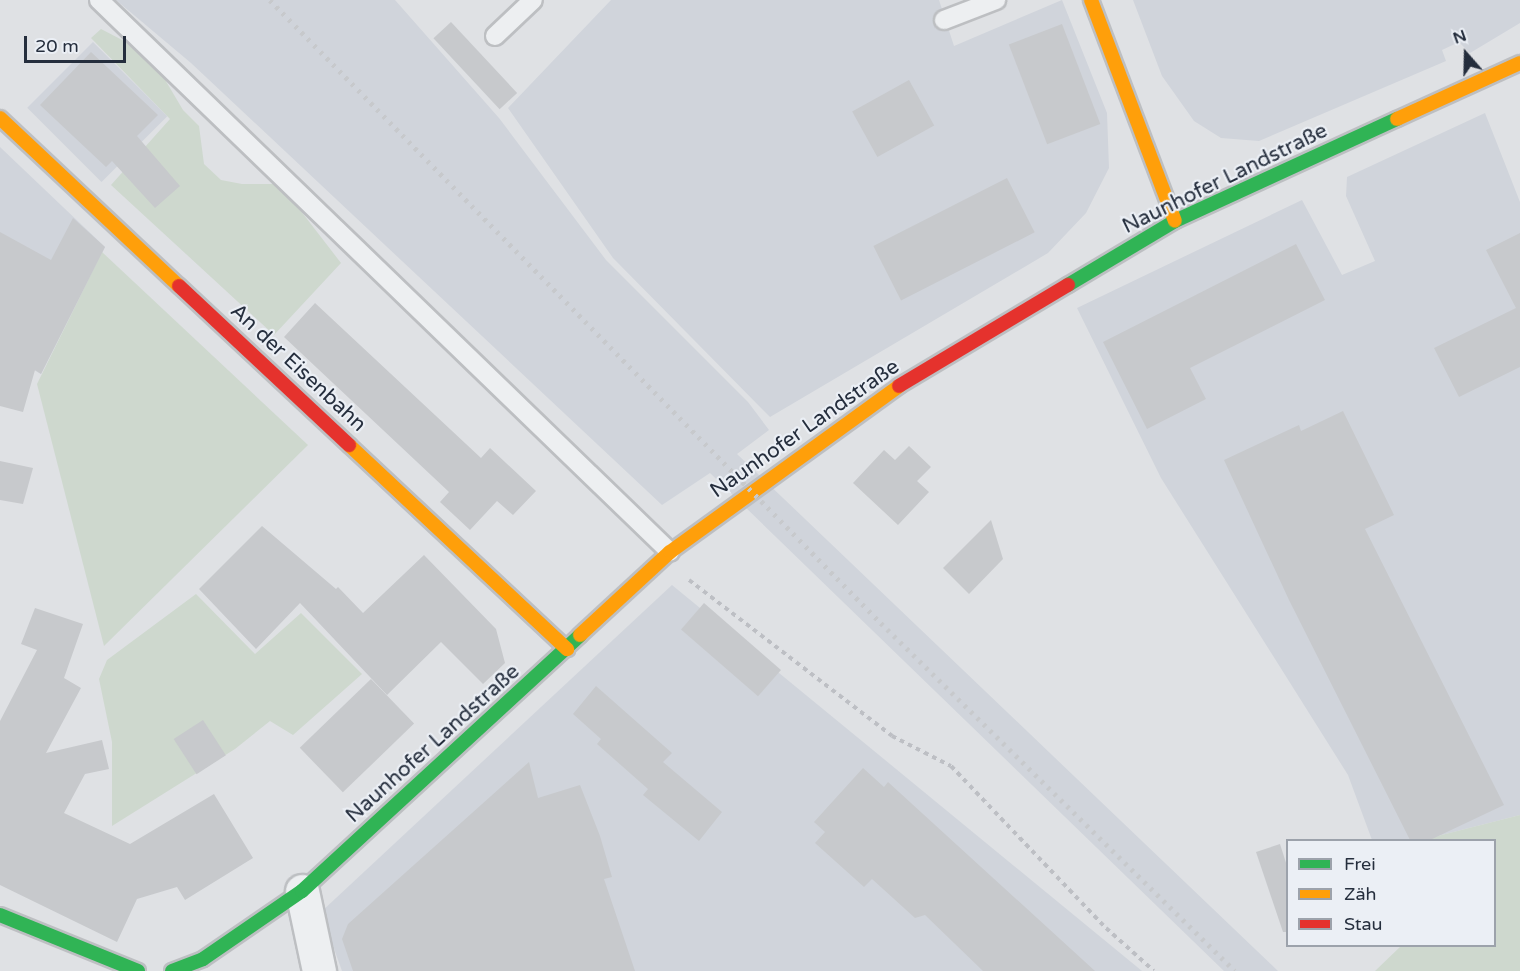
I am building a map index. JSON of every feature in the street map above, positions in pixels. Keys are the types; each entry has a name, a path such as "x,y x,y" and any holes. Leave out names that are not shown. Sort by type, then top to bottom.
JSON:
{"street":[{"path":"1091,0 1175,221"},
{"name":"Naunhofer Landstraße","path":"172,971 212,965 302,891 666,556 890,392 1175,221 1520,63"},
{"name":"An der Eisenbahn","path":"0,118 567,649"},
{"path":"302,891 320,971"},
{"path":"0,915 138,971"}],"lane":[{"path":"99,0 666,556"},
{"path":"495,36 533,0"},
{"path":"944,20 996,0"}],"path":[{"path":"666,556 892,736 951,766 1107,928 1154,971"}],"shaded area":[{"path":"116,0 395,0 499,118 606,260 748,402 769,430 737,454 1278,971 1224,971 710,473 662,505 191,63"},
{"path":"611,0 939,0 954,46 1062,0 1107,113 1109,168 1086,213 1048,253 770,417 613,258 508,108"},
{"path":"1133,0 1520,0 1520,23 1470,53 1459,42 1442,50 1446,61 1259,141 1221,138 1194,121 1162,76"},
{"path":"101,29 126,42 164,78 183,110 199,126 204,164 221,180 242,184 280,184 341,263 274,335 111,185 170,119 91,38"},
{"path":"93,42 167,116 101,182 27,108"},
{"path":"1485,113 1520,202 1520,815 1426,839 1372,839 1348,775 1161,478 1077,308 1302,200 1342,275 1375,261 1346,196 1347,177"},
{"path":"0,147 105,247 41,374 0,351"},
{"path":"102,252 308,445 104,646 37,384"},
{"path":"672,585 1142,971 342,971 321,912"},
{"path":"196,594 255,654 301,613 362,674 293,735 270,721 235,749 112,826 112,742 99,679 107,660"},
{"path":"1520,815 1520,971 1375,971 1400,947 1496,947 1496,839 1426,839"}],"building":[{"path":"451,22 517,93 500,109 433,38"},
{"path":"1062,24 1100,124 1047,144 1009,44"},
{"path":"91,52 158,115 137,136 180,186 155,208 112,161 106,167 40,105"},
{"path":"909,80 934,125 877,157 852,112"},
{"path":"1007,178 1035,232 901,300 873,246"},
{"path":"73,218 105,247 41,374 35,370 23,412 0,406 0,232 51,260"},
{"path":"1520,233 1520,367 1459,397 1434,348 1516,308 1486,250"},
{"path":"1296,244 1325,300 1190,368 1206,399 1147,429 1103,342"},
{"path":"315,303 481,458 490,448 536,491 513,515 497,501 470,530 440,502 449,492 284,337"},
{"path":"1343,411 1394,515 1365,529 1504,805 1432,839 1409,839 1289,600 1224,460 1299,425 1301,431"},
{"path":"909,446 931,467 917,481 929,492 898,525 853,483 884,450 895,460"},
{"path":"0,461 33,468 23,504 0,500"},
{"path":"991,520 1003,559 969,594 943,568"},
{"path":"262,526 336,589 338,587 363,613 424,555 496,629 505,663 483,684 441,642 387,695 300,603 256,649 199,589"},
{"path":"704,603 781,670 758,696 681,629"},
{"path":"35,608 83,624 64,678 81,688 46,753 102,740 109,769 85,774 64,813 130,844 214,794 253,858 185,900 177,887 137,899 117,942 0,885 0,721 37,650 21,644"},
{"path":"371,679 414,724 343,792 300,748"},
{"path":"596,686 672,753 663,762 722,812 699,841 643,795 648,789 597,744 601,739 573,714"},
{"path":"203,720 226,755 197,774 174,739"},
{"path":"529,762 538,798 580,785 600,836 612,877 604,879 635,971 353,971 342,939 348,924"},
{"path":"863,768 884,787 888,782 1095,971 983,971 925,915 915,918 872,879 864,887 815,843 825,832 814,822"},
{"path":"1280,844 1286,863 1286,932 1283,932 1256,852"}],"railway":[{"path":"270,0 881,623 1235,971"}],"traffic: fast":[{"path":"1068,285 1175,221 1397,119"},
{"path":"172,971 203,959 302,891 580,635"},
{"path":"0,915 138,971"}],"traffic: slow":[{"path":"1091,0 1175,221"},
{"path":"1397,119 1520,63"},
{"path":"0,118 179,286"},
{"path":"580,635 670,552 899,386"},
{"path":"349,445 567,649"}],"traffic: jam":[{"path":"899,386 1068,285"},
{"path":"179,286 349,445"}]}
